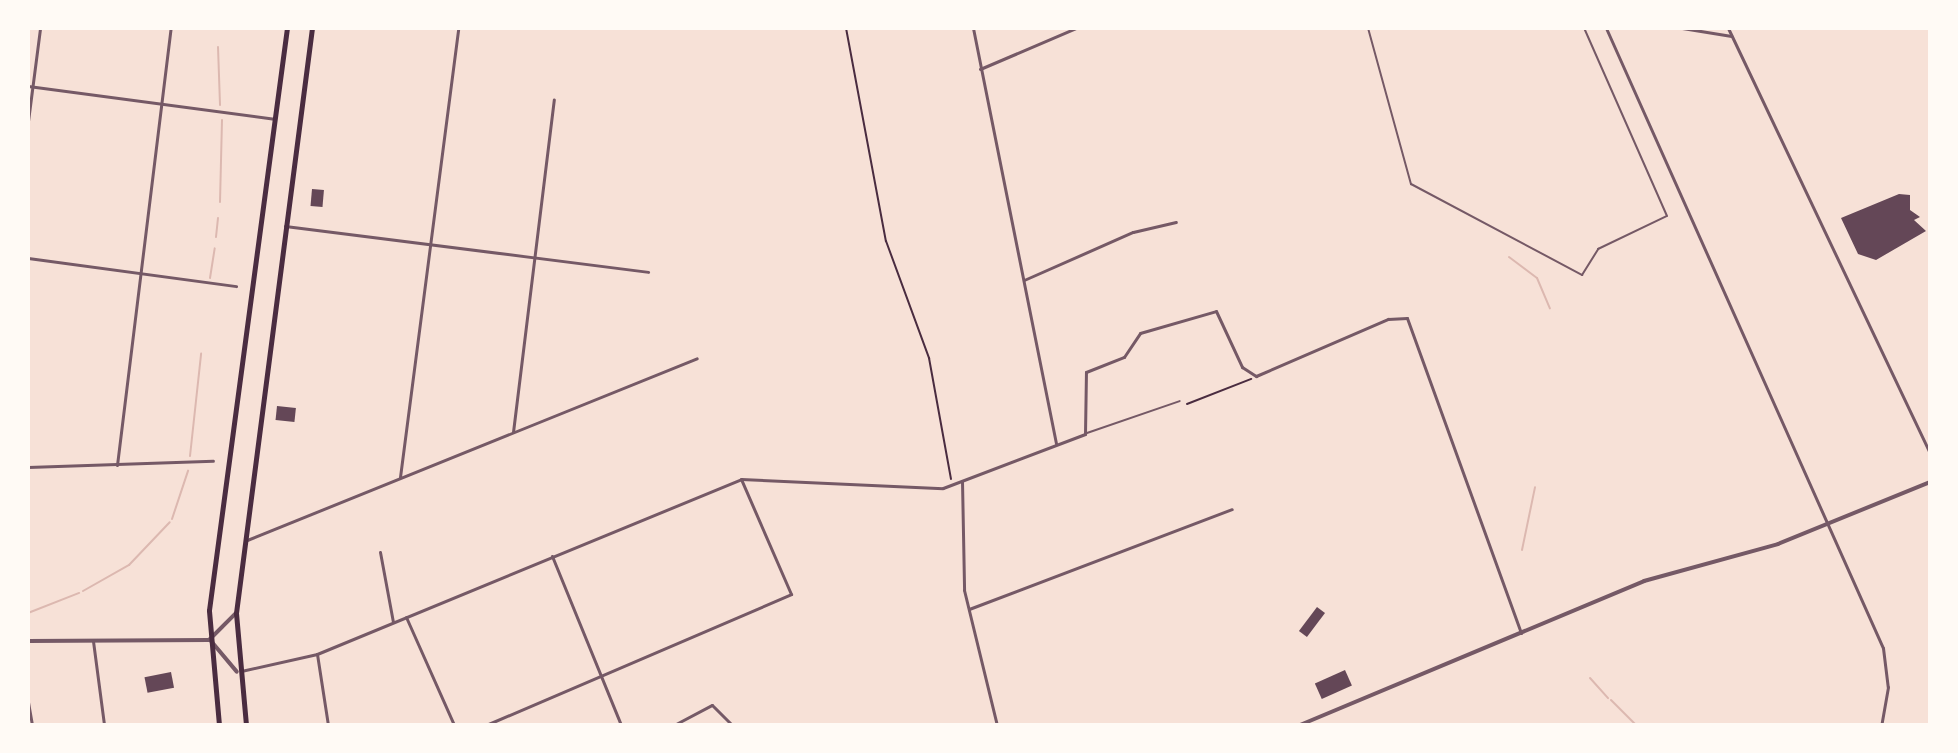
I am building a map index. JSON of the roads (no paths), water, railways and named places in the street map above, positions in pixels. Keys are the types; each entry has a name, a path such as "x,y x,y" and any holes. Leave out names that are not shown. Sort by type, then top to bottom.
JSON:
{"main road":[{"path":"219,725 209,640 287,28"},
{"path":"246,725 237,672 236,613 312,28"}],"street":[{"path":"28,121 30,86 40,28"},
{"path":"117,465 171,28"},
{"path":"400,478 458,28"},
{"path":"973,28 1056,444"},
{"path":"980,69 1076,28"},
{"path":"1606,28 1883,648 1888,687 1881,725"},
{"path":"1682,28 1731,36"},
{"path":"1728,28 1930,454"},
{"path":"30,86 275,119"},
{"path":"513,432 554,100"},
{"path":"1024,280 1133,232 1176,222"},
{"path":"285,226 648,272"},
{"path":"28,258 236,286"},
{"path":"209,640 237,672 317,654 741,479 819,478 913,490 937,490 952,480 962,480 1085,434 1084,375 1124,357 1140,333 1216,311 1244,370 1256,376 1405,316 1521,633"},
{"path":"244,541 697,358"},
{"path":"28,467 213,461"},
{"path":"486,725 791,594 741,479"},
{"path":"962,480 969,609 997,725"},
{"path":"1300,725 1699,560 1759,550 1930,482"},
{"path":"969,609 1232,509"},
{"path":"380,552 393,622"},
{"path":"552,556 621,725"},
{"path":"28,641 209,640 236,613"},
{"path":"406,617 454,725"},
{"path":"93,641 104,725"},
{"path":"317,654 328,725"},
{"path":"28,702 32,725"},
{"path":"674,725 712,705 732,725"}],"lane":[{"path":"1368,28 1411,184 1582,275 1598,249 1667,216 1584,28"},
{"path":"1085,434 1180,401"}],"waterway":[{"path":"218,47 220,105"},
{"path":"220,202 222,120"},
{"path":"216,237 218,218"},
{"path":"210,278 215,248"},
{"path":"1509,257 1537,278 1550,308"},
{"path":"190,456 201,354"},
{"path":"172,519 188,471"},
{"path":"1522,550 1535,487"},
{"path":"83,591 129,565 170,522"},
{"path":"28,613 79,593"},
{"path":"1590,678 1608,698"},
{"path":"1611,700 1636,725"}]}
